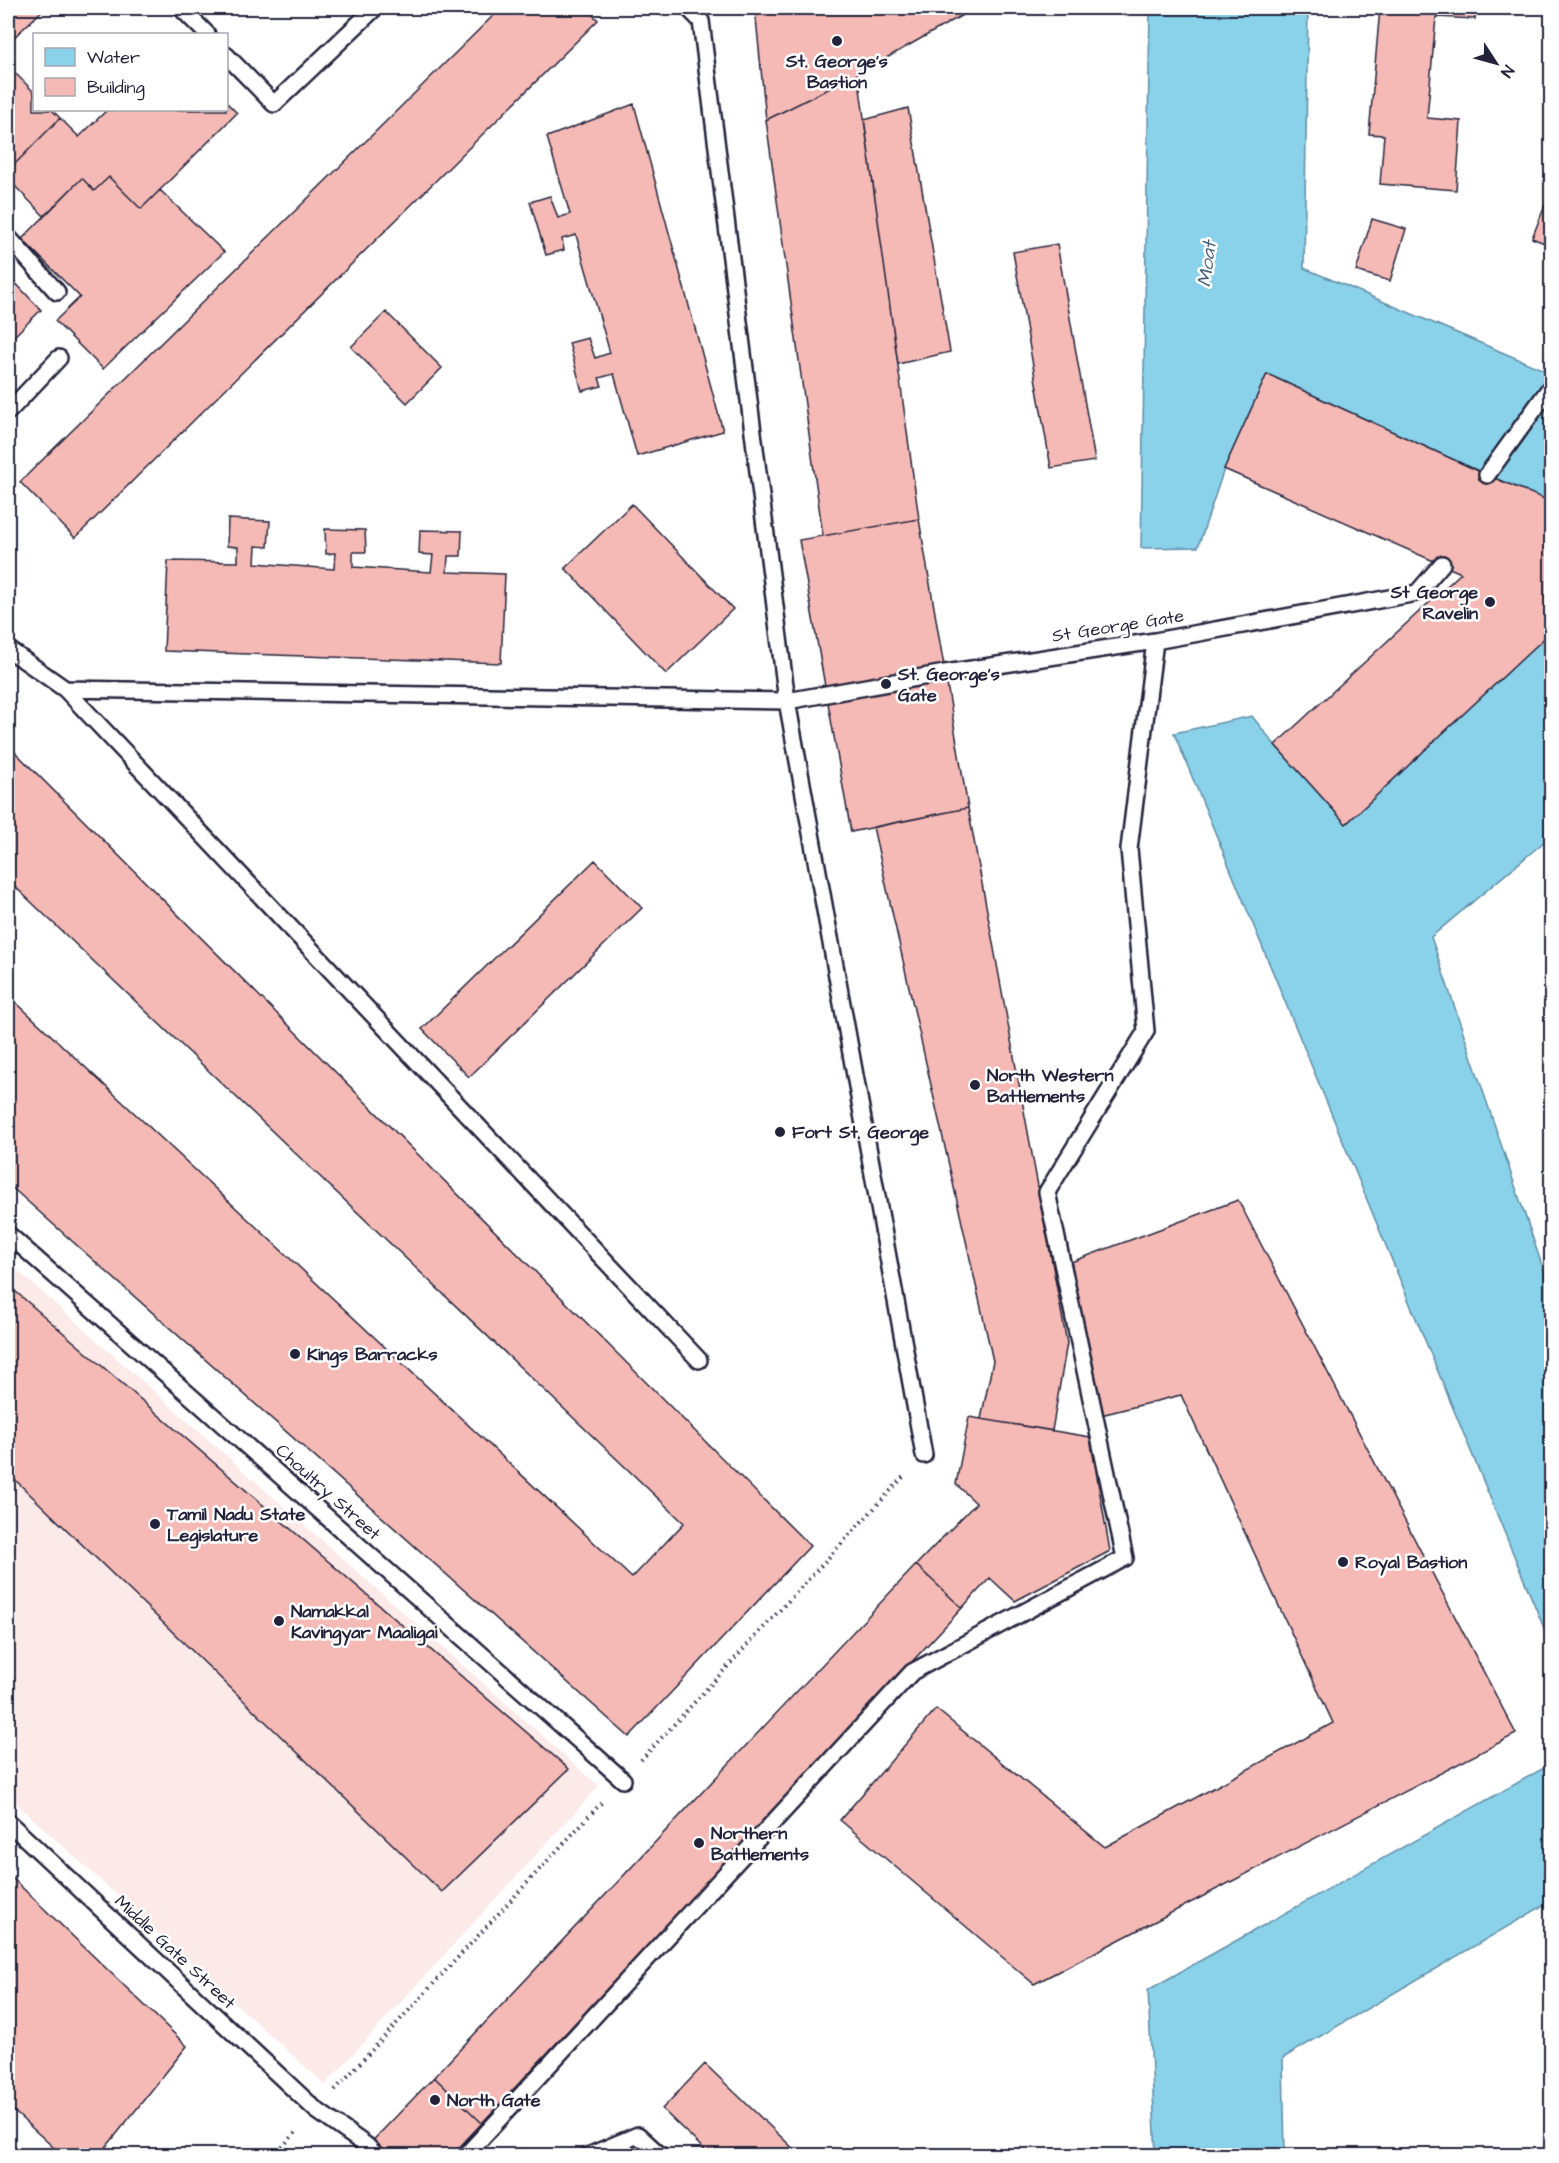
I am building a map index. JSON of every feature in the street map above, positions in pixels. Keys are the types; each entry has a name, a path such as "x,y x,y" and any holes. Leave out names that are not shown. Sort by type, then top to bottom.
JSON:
{"lane":[{"path":"181,8 206,33"},
{"path":"228,56 274,104 375,8"},
{"path":"688,8 701,21 787,701 924,1455"},
{"path":"8,237 57,292"},
{"path":"8,412 59,358"},
{"path":"1487,475 1551,385"},
{"name":"St George Gate","path":"65,689 787,701 945,673 1155,641 1417,593 1442,564"},
{"path":"465,2156 912,1672 1125,1558 1047,1192 1146,1031 1129,849 1155,641"},
{"path":"8,649 65,689 699,1360"},
{"name":"Choultry Street","path":"8,1234 623,1780"},
{"name":"Middle Gate Street","path":"8,1822 316,2110"},
{"path":"316,2110 367,2146 377,2156"},
{"path":"588,2156 638,2134 661,2156"}],"path":[{"path":"274,2156 924,1455"}],"shaded area":[{"name":"Tamil Nadu State Legislature","path":"8,1262 599,1786 325,2085 8,1796"}],"water":[{"name":"Moat","path":"1150,8 1308,8 1304,268 1551,373 1551,502 1267,374 1224,469 1198,547 1141,548"},
{"path":"1551,631 1551,836 1431,937 1551,1292 1551,1645 1174,733 1252,716 1346,824"},
{"path":"1551,1764 1551,1901 1283,2058 1285,2155 1156,2155 1148,1990"}],"building":[{"path":"8,8 45,8 8,43"},
{"path":"501,8 586,8 598,20 75,538 20,482"},
{"name":"St. George's Bastion","path":"755,8 975,8 858,74 766,120"},
{"path":"1380,8 1476,8 1475,19 1436,17 1427,118 1461,121 1456,190 1380,184 1384,135 1369,134"},
{"path":"8,66 33,91 33,111 53,111 60,118 8,171"},
{"path":"858,74 919,519 823,536 766,120"},
{"path":"228,104 237,113 141,209 109,177 94,191 82,178 44,216 8,179 8,171 60,118 79,137 106,111 228,111"},
{"path":"634,104 723,431 637,456 614,374 599,378 602,386 582,391 569,343 588,338 595,358 610,353 576,235 562,239 564,250 546,255 530,202 550,196 558,218 570,214 547,137"},
{"path":"908,108 950,352 898,364 864,120"},
{"path":"109,177 141,209 160,190 224,252 103,369 55,321 80,297 22,239 82,178 94,191"},
{"path":"1552,188 1552,246 1532,238"},
{"path":"1372,219 1406,229 1390,281 1356,271"},
{"path":"1057,244 1095,461 1051,468 1013,252"},
{"path":"8,275 41,310 8,342"},
{"path":"386,312 442,368 407,403 351,347"},
{"name":"St George Ravelin","path":"1267,374 1487,475 1552,502 1552,631 1346,824 1275,745 1461,573 1224,469"},
{"path":"632,504 733,609 666,674 565,568"},
{"path":"228,519 270,521 268,547 256,546 255,563 334,569 335,553 326,554 325,529 365,530 366,552 353,552 353,567 431,572 433,555 419,554 420,530 462,531 461,556 448,556 447,572 505,574 501,663 164,651 168,561 238,562 238,547 227,546"},
{"name":"St. George's Gate","path":"919,519 968,808 851,832 799,540"},
{"name":"Kings Barracks","path":"8,745 810,1546 629,1737 8,1184 8,995 632,1578 684,1523 8,880"},
{"name":"North Western Battlements","path":"968,808 1067,1343 1052,1431 981,1419 993,1361 873,827"},
{"path":"595,860 642,908 469,1077 422,1029"},
{"name":"Royal Bastion","path":"1238,1200 1516,1734 1034,1984 840,1820 936,1709 1105,1847 1333,1723 1181,1395 1101,1415 1071,1262"},
{"name":"Namakkal Kavingyar Maaligai","path":"8,1285 569,1769 442,1892 8,1473"},
{"path":"969,1417 1090,1437 1110,1551 1015,1601 990,1578 962,1608 916,1565 976,1503 956,1484"},
{"name":"Northern Battlements","path":"916,1565 962,1608 482,2123 434,2077"},
{"path":"8,1874 187,2046 99,2156 63,2156 8,2106"},
{"path":"705,2064 801,2156 711,2156 662,2109"},
{"name":"North Gate","path":"434,2077 482,2123 451,2156 358,2156"}],"place":[{"name":"St. George's Bastion","path":"837,41"},
{"name":"St George Ravelin","path":"1490,602"},
{"name":"St. George's Gate","path":"886,684"},
{"name":"North Western Battlements","path":"975,1085"},
{"name":"Fort St. George","path":"780,1132"},
{"name":"Kings Barracks","path":"295,1354"},
{"name":"Tamil Nadu State Legislature","path":"155,1524"},
{"name":"Royal Bastion","path":"1343,1562"},
{"name":"Namakkal Kavingyar Maaligai","path":"279,1621"},
{"name":"Northern Battlements","path":"699,1843"},
{"name":"North Gate","path":"435,2100"}]}
